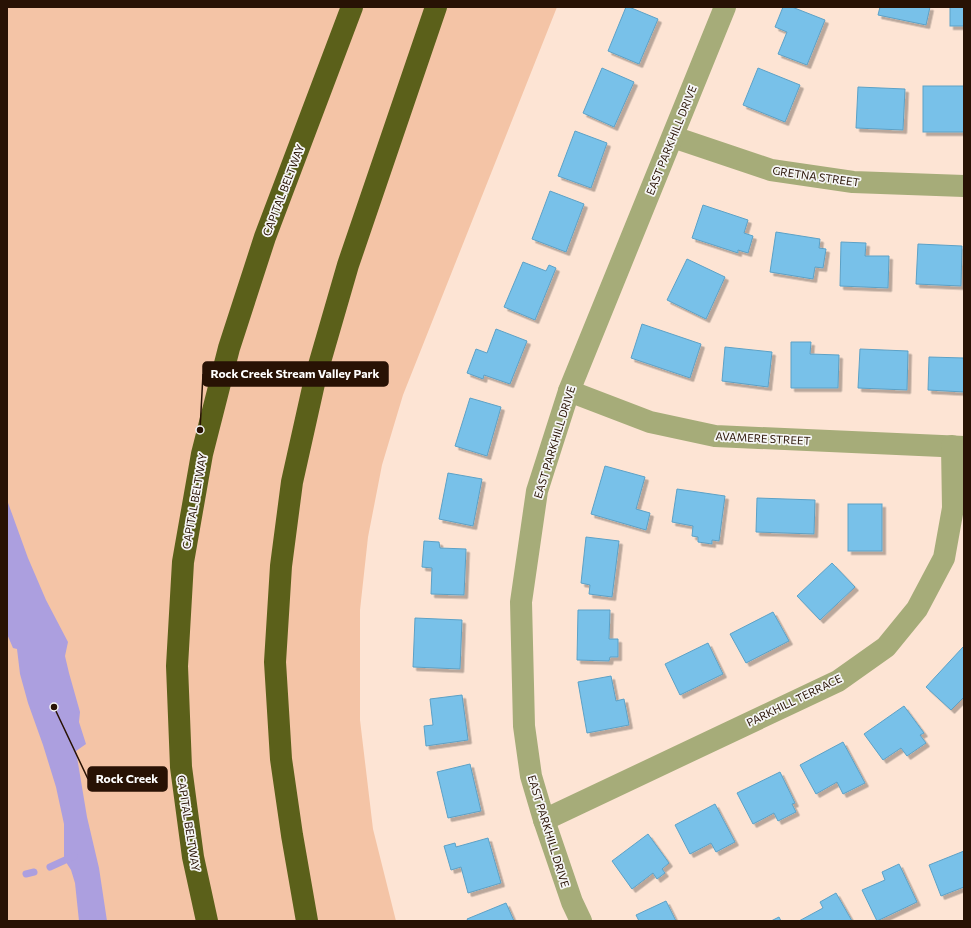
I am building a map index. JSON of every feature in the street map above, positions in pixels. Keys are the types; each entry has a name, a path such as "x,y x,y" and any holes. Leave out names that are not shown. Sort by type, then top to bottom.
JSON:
{"highway":[{"name":"CAPITAL BELTWAY","path":"207,921 193,857 181,767 177,666 183,562 202,454 229,348 265,237 352,7"},
{"path":"307,921 281,759 275,662 281,566 292,482 315,379 348,265 436,7"}],"street":[{"name":"EAST PARKHILL DRIVE","path":"581,921 572,902 544,820 531,776 524,726 521,602 537,491 569,391 725,7"},
{"name":"GRETNA STREET","path":"673,137 771,170 853,182 964,186"},
{"name":"AVAMERE STREET","path":"569,391 650,422 714,436 958,446"},
{"name":"PARKHILL TERRACE","path":"544,820 838,681 886,647 917,609 944,558 953,508 958,446"}],"shaded area":[{"path":"7,7 557,7 403,395 382,465 368,537 360,610 360,720 373,829 396,921 7,921"},
{"path":"7,500 28,558 46,600 68,642 65,656 80,712 79,722 86,744 76,751 87,817 99,868 107,921 79,921 75,883 71,870 64,859 64,824 56,787 28,703 20,674 17,649 13,648 7,634"}],"building":[{"path":"626,7 658,19 639,64 608,51"},
{"path":"783,7 792,7 825,20 807,65 778,54 787,32 775,27"},
{"path":"880,7 930,7 926,25 878,15"},
{"path":"950,7 964,7 964,26 950,26"},
{"path":"602,68 634,82 614,127 583,113"},
{"path":"758,68 800,85 785,122 743,105"},
{"path":"923,86 964,86 964,132 923,132"},
{"path":"858,87 905,89 903,130 856,128"},
{"path":"575,131 607,143 591,188 558,176"},
{"path":"550,191 584,204 566,252 532,239"},
{"path":"703,205 748,220 744,233 753,236 748,253 738,250 738,253 692,238"},
{"path":"776,232 820,239 819,248 826,249 823,268 815,267 813,279 770,272"},
{"path":"841,242 866,243 865,256 889,256 888,288 840,286"},
{"path":"918,244 962,246 961,286 916,284"},
{"path":"687,259 725,277 706,319 667,300"},
{"path":"523,262 546,271 549,265 556,268 535,320 504,307"},
{"path":"642,324 701,344 690,378 631,358"},
{"path":"496,329 527,341 510,384 484,375 483,379 467,373 476,349 487,353"},
{"path":"791,342 811,342 810,354 839,355 838,388 791,388"},
{"path":"725,347 772,352 768,387 722,381"},
{"path":"860,349 908,351 907,390 858,388"},
{"path":"929,357 964,358 964,392 928,390"},
{"path":"470,398 501,407 487,456 455,446"},
{"path":"605,466 645,477 636,509 650,513 646,530 591,514"},
{"path":"448,473 482,479 473,526 439,519"},
{"path":"677,489 725,496 719,541 712,540 712,544 698,542 698,537 692,536 693,526 672,522"},
{"path":"757,498 815,500 814,534 756,532"},
{"path":"848,504 882,504 882,551 848,551"},
{"path":"586,537 619,541 612,597 589,594 590,585 581,583"},
{"path":"424,541 439,542 440,548 466,549 464,595 431,594 432,568 422,567"},
{"path":"832,563 855,587 820,620 797,596"},
{"path":"578,610 610,610 609,639 618,639 618,657 610,657 609,661 577,660"},
{"path":"773,612 789,641 746,663 730,634"},
{"path":"415,618 462,620 460,669 413,667"},
{"path":"708,643 723,674 680,695 665,664"},
{"path":"963,647 964,697 951,710 926,687"},
{"path":"611,676 616,701 624,699 629,725 587,733 578,682"},
{"path":"462,695 468,740 426,746 424,726 433,725 430,699"},
{"path":"904,706 924,733 920,735 926,743 907,756 901,748 883,760 864,734"},
{"path":"843,742 865,783 843,794 837,782 816,794 800,765"},
{"path":"470,764 481,811 448,818 437,772"},
{"path":"780,772 795,803 792,804 796,812 778,821 774,813 753,824 737,793"},
{"path":"715,804 735,842 716,852 711,843 690,854 675,825"},
{"path":"648,834 669,863 662,869 665,873 657,879 653,873 632,889 612,861"},
{"path":"488,838 501,883 468,893 461,867 451,870 444,846 455,843 456,847"},
{"path":"964,851 964,887 941,896 929,865"},
{"path":"899,864 917,902 877,921 862,890 885,880 882,872"},
{"path":"836,893 852,921 799,921 823,908 820,902"},
{"path":"666,901 676,921 639,921 636,915"},
{"path":"506,903 514,921 468,921 467,919"},
{"path":"779,917 781,921 771,921"}],"waterway":[{"path":"50,867 74,856"},
{"path":"26,874 34,872"}],"place":[{"name":"Rock Creek Stream Valley Park","path":"200,430"},
{"name":"Rock Creek","path":"54,707"}]}
